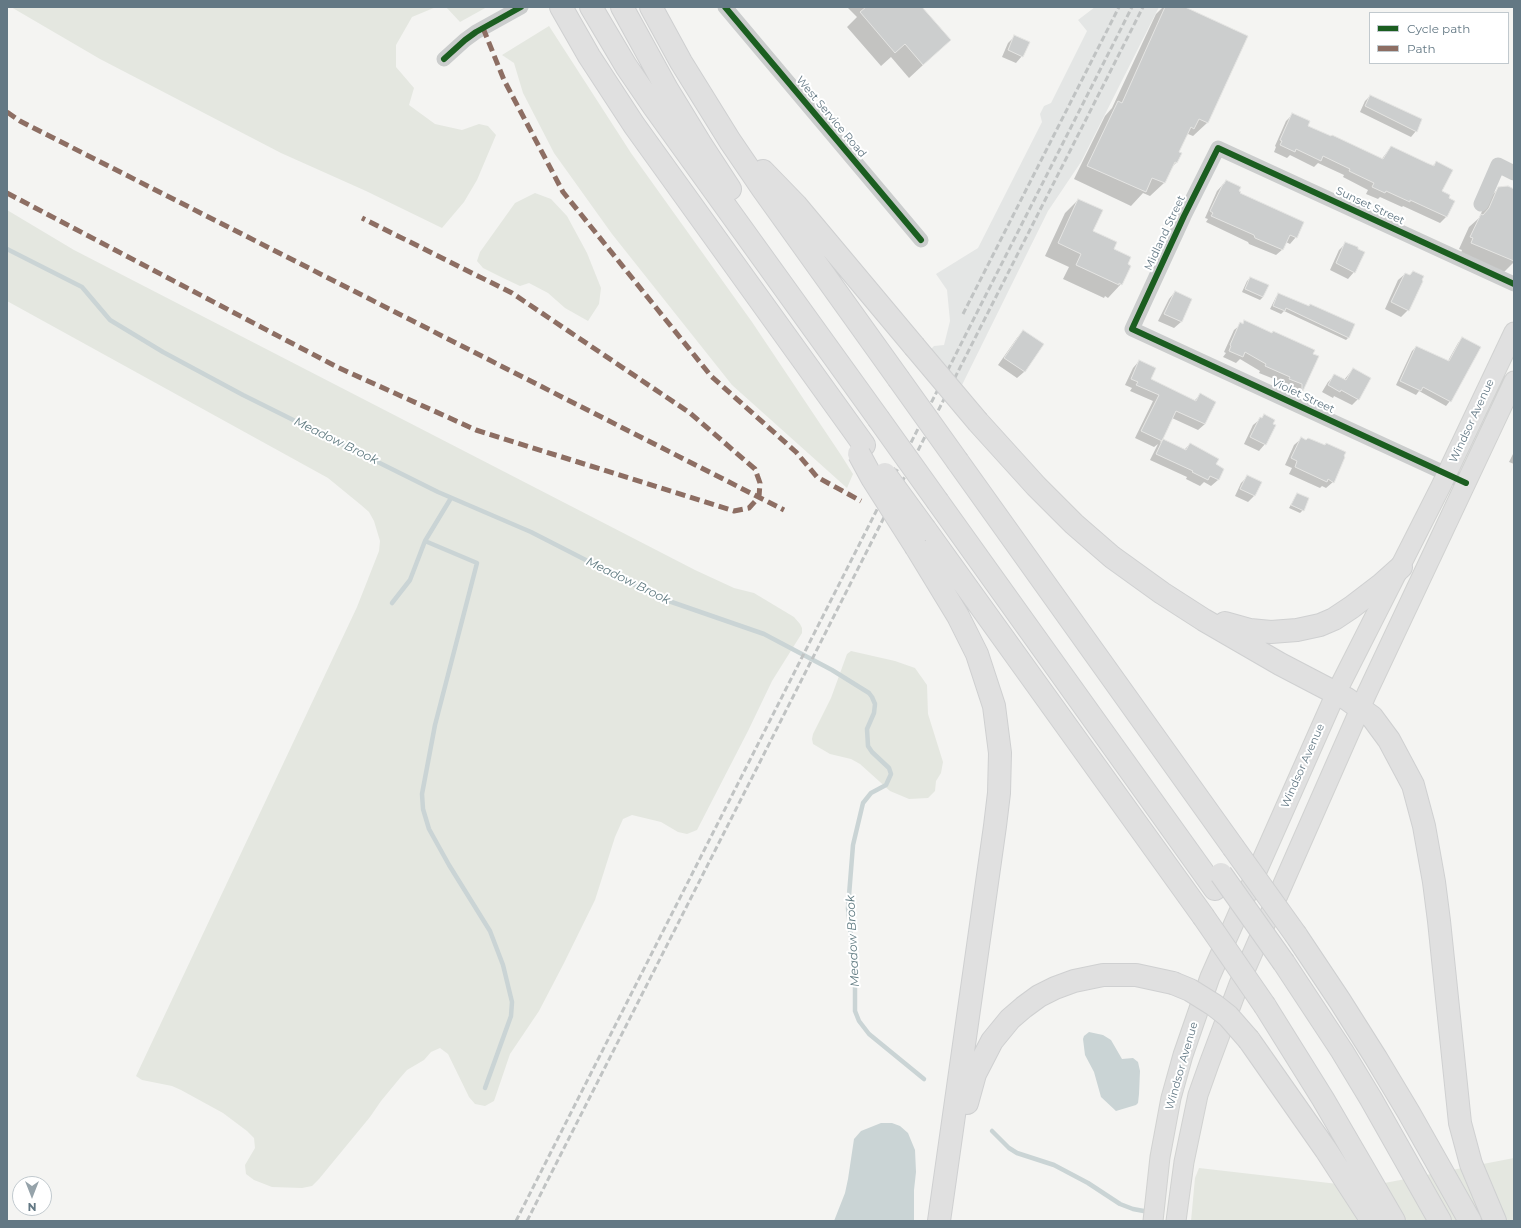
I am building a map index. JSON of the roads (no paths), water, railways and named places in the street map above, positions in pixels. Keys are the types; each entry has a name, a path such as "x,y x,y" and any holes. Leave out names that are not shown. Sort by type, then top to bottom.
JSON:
{"highway":[{"path":"591,7 626,66 654,107 881,411 1280,971 1342,1051 1440,1221"},
{"path":"622,7 667,90 711,160 881,411"},
{"path":"652,7 681,62 762,188 1296,935 1376,1058 1470,1221"},
{"path":"564,12 604,79 634,125 840,411 862,450 920,538 1203,916 1265,1006 1324,1098 1394,1221"},
{"path":"730,140 783,191 978,422 1036,486 1084,533 1128,570 1182,607 1280,664 1336,693 1361,708 1378,725 1396,751 1411,780 1421,810 1433,875 1439,921 1460,1123 1471,1164 1495,1221"},
{"path":"920,538 977,654 994,706 1000,753 999,793 995,826 939,1221"},
{"path":"1182,607 1221,622 1250,630 1271,632 1297,630 1320,625 1343,613 1401,567"},
{"path":"1280,971 1424,1221"},
{"path":"950,1221 967,1104 972,1085 987,1049 1010,1019 1024,1007 1048,991 1064,984 1103,975 1136,975 1173,983 1195,993 1228,1016 1249,1040 1326,1150 1372,1221"}],"main road":[{"name":"Windsor Avenue","path":"1154,1212 1160,1157 1167,1119 1183,1055 1197,1012 1219,956 1336,693 1447,474 1514,332"},
{"name":"Windsor Avenue","path":"1177,1215 1188,1137 1198,1095 1247,964 1361,708 1514,381"},
{"path":"1467,432 1486,440"},
{"path":"1401,567 1422,577"}],"street":[{"path":"444,59 476,32 521,7"},
{"name":"West Service Road","path":"725,7 921,240"},
{"name":"Sunset Street","path":"1218,148 1514,284"},
{"name":"Midland Street","path":"1132,329 1184,216 1218,148"},
{"path":"1482,204 1498,165 1514,173"},
{"name":"Violet Street","path":"1132,329 1466,483"}],"waterway":[{"name":"Meadow Brook","path":"7,249 82,287 110,320 163,352 243,395 438,492 531,532 660,598 764,634 832,670 869,693 875,704 874,713 867,729 868,746 872,752 889,768 891,774 886,785 871,793 863,803 853,845 848,908 855,974 855,1011 859,1021 869,1034 924,1079"},
{"path":"451,498 425,541 477,563 435,725 422,794 423,809 429,829 449,865 490,931 503,965 512,1002 511,1016 485,1088"},
{"path":"392,603 410,580 425,541"},
{"name":"Meadow Brook","path":"992,1131 1009,1148 1017,1153 1054,1165 1088,1183 1120,1204 1133,1209 1149,1212"}],"railway":[{"path":"963,314 1119,7"},
{"path":"516,1221 1132,7"},
{"path":"527,1221 1143,7"}]}
